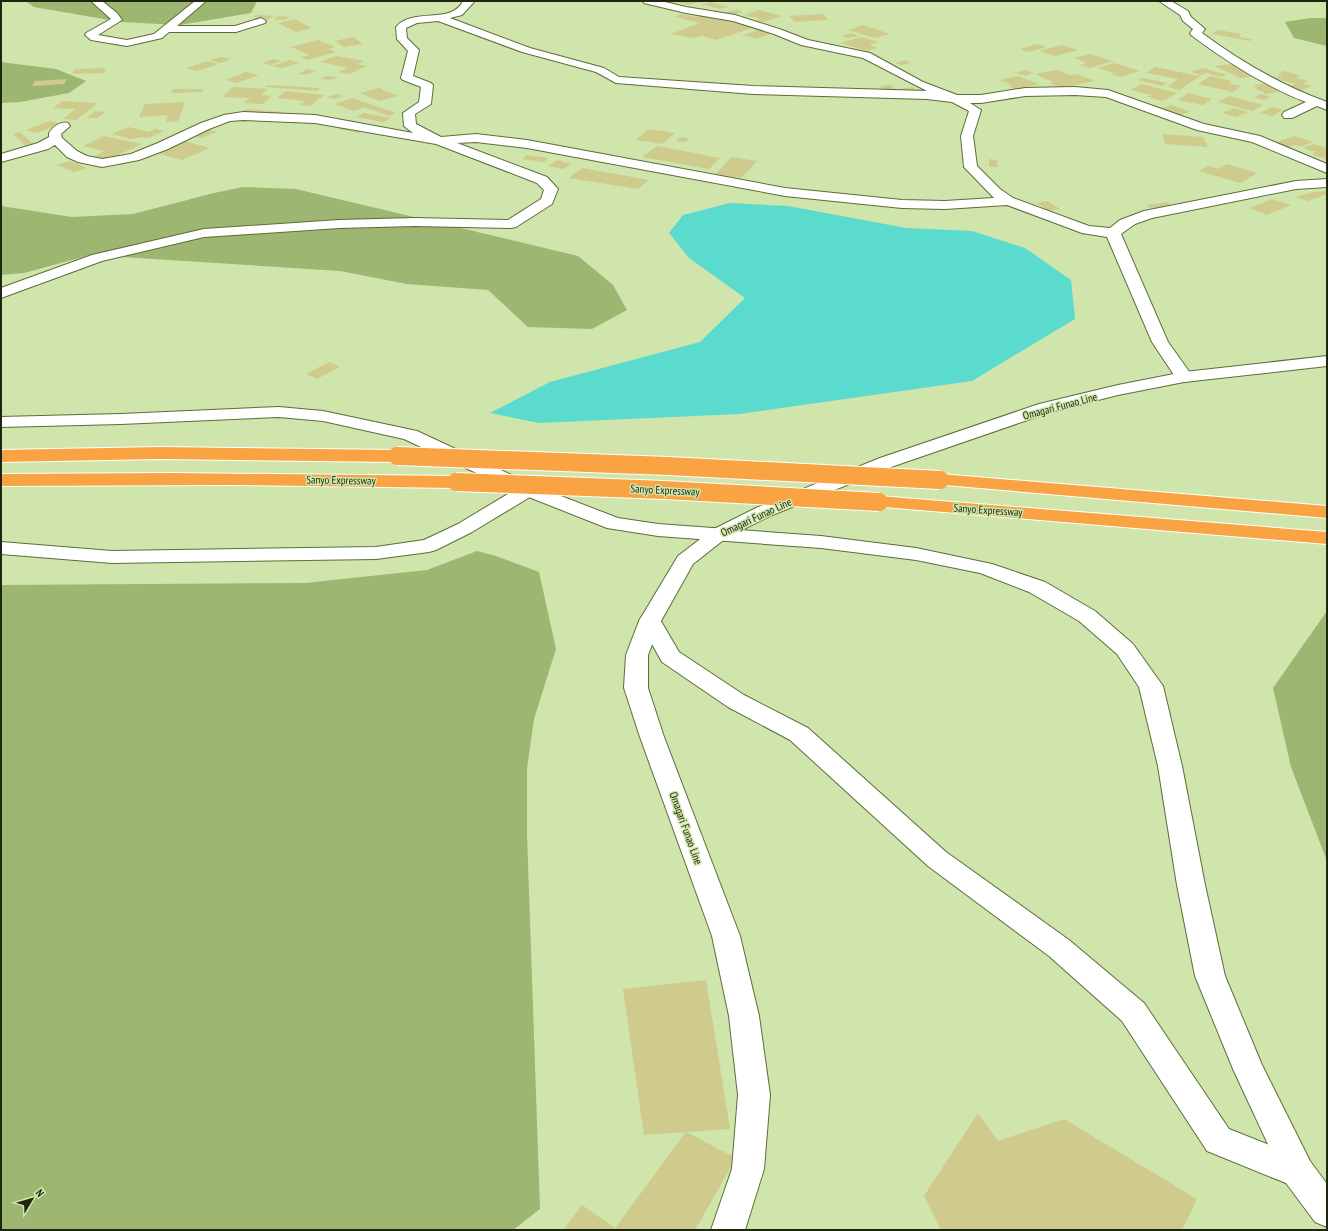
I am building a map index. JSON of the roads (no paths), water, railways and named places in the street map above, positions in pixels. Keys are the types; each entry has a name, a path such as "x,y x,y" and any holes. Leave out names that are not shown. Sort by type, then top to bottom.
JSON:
{"highway":[{"path":"1,456 160,453 397,456 817,472 940,480 1327,512"},
{"name":"Sanyo Expressway","path":"1,480 157,478 339,479 664,490 879,502 1327,538"}],"street":[{"path":"96,1 117,20 90,35 95,38 127,43 158,36 168,29 190,8 201,1"},
{"path":"1,293 97,258 204,233 339,224 415,222 511,224 547,201 551,189 542,180 439,141 410,126 409,113 426,104 427,85 407,78 414,50 402,39 401,27 415,20 440,18 458,13 469,2 468,1"},
{"path":"648,1 686,10 735,18 778,32 805,43 866,55 883,62 919,84 955,99 974,110 967,136 971,167 995,192 1008,201 1087,230 1113,233"},
{"path":"1164,1 1184,13 1187,19 1200,29 1194,33 1219,51 1290,92 1322,104"},
{"path":"440,18 526,50 600,70 616,80 753,90 927,95 955,99 981,99 1025,92 1075,91 1108,94 1201,127 1256,139 1312,161 1327,169"},
{"path":"168,29 236,29 261,21"},
{"path":"1288,115 1322,104"},
{"path":"64,126 55,133 56,139 72,154 83,159 102,163 134,157 163,146 205,126 228,118 243,116 315,118 439,141 476,138 527,144 785,192 902,204 945,205 1008,201"},
{"path":"1201,127 1236,122"},
{"path":"1,158 43,146 56,139"},
{"path":"1113,233 1120,226 1131,220 1149,214 1296,186 1327,183"},
{"path":"1113,233 1160,342 1184,377"},
{"name":"Omagari Funao Line","path":"728,1230 748,1169 754,1095 744,1016 726,936 652,737 636,688 637,655 650,621 685,560 719,534 763,512 887,462 1045,408 1118,390 1184,377 1327,361"},
{"path":"1,422 121,419 279,412 322,416 410,435 528,490 614,524 658,530 821,542 916,554 985,568 1037,587 1087,616 1125,649 1151,686 1170,766 1191,885 1210,976 1248,1069 1298,1172 1327,1211"},
{"path":"1,548 112,557 376,554 428,546 466,528 528,490"},
{"path":"650,621 670,657 736,701 799,734 937,858 1059,948 1133,1012 1218,1140 1298,1172"}],"water":[{"path":"730,203 788,206 906,228 972,231 1025,248 1071,280 1075,319 972,381 740,414 539,423 490,413 550,382 700,342 745,298 689,258 669,233 683,215"}]}
